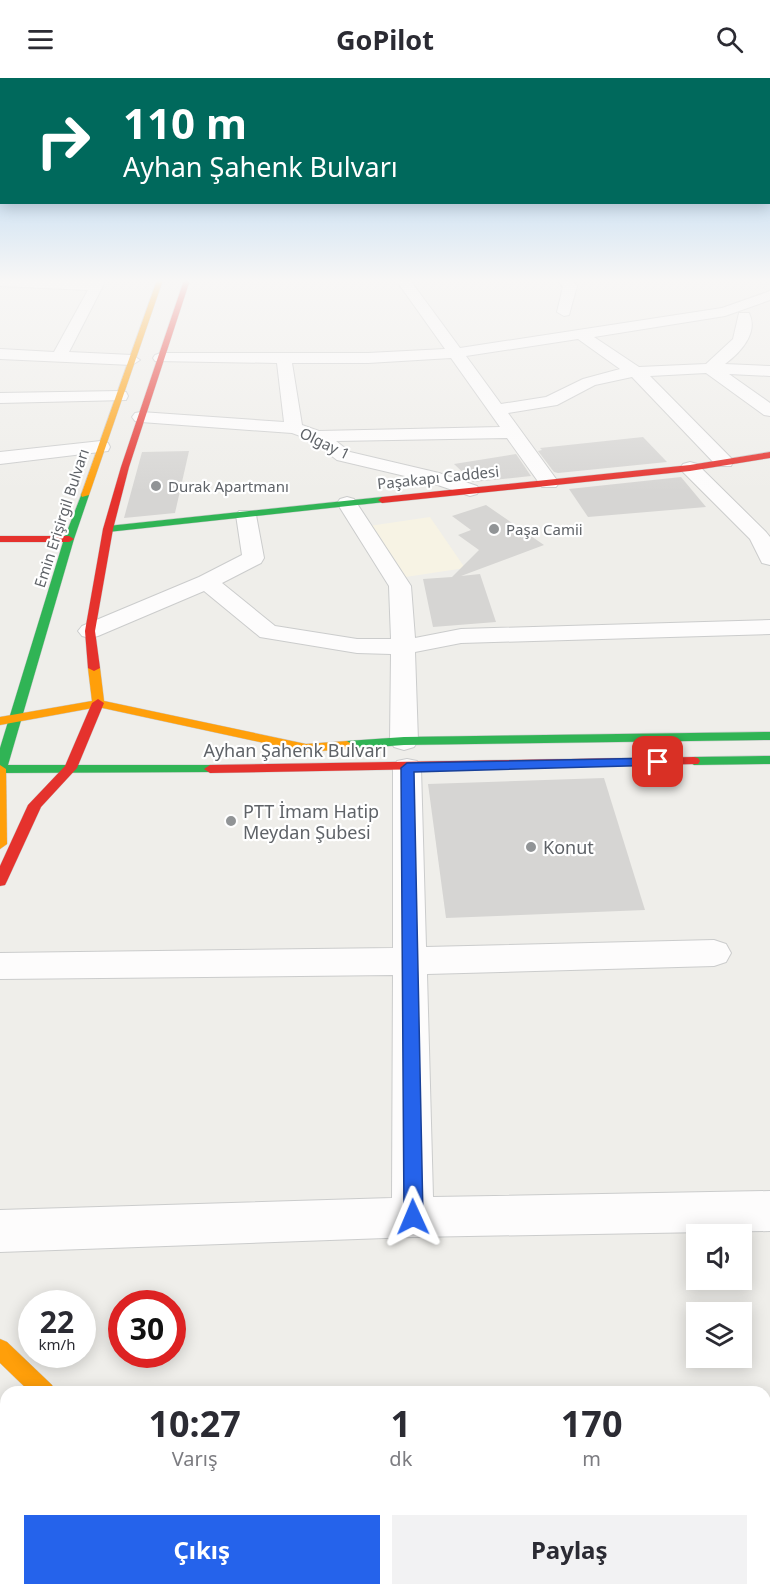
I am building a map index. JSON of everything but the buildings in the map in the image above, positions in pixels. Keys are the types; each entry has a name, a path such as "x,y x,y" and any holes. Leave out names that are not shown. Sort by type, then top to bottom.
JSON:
{"main road":[{"name":"Emin Erişirgil Bulvarı","path":"0,844 0,769 69,539 135,351"},
{"path":"0,881 34,805 71,768 98,703 90,631 108,529 124,467 163,351"},
{"name":"Paşakapı Caddesi","path":"108,529 347,502 690,468 770,455"},
{"path":"0,539 69,539"},
{"path":"0,721 98,703"},
{"name":"Ayhan Şahenk Bulvarı","path":"98,703 306,748 405,754 770,759"},
{"name":"Ayhan Şahenk Bulvarı","path":"0,769 405,754 770,736"},
{"path":"0,1349 39,1386"}],"street":[{"path":"59,357 62,351"},
{"path":"161,358 368,358 471,351"},
{"path":"605,351 634,371 724,462"},
{"path":"712,370 712,367 732,351"},
{"path":"458,353 549,483"},
{"path":"0,354 132,360"},
{"path":"284,359 294,428"},
{"path":"498,410 551,401 590,382 634,371 693,368 770,371"},
{"path":"712,370 770,411"},
{"path":"0,398 120,396"},
{"name":"Olgay 1","path":"141,417 294,428 316,436 344,456 432,477 470,490"},
{"path":"316,436 514,432"},
{"path":"0,458 101,447"},
{"path":"690,468 765,536 770,558"},
{"path":"347,502 400,586 413,1217"},
{"path":"90,631 207,582 253,558 246,515"},
{"path":"207,582 268,632 357,646 403,647 461,636 770,627"},
{"path":"0,966 408,961 714,953"},
{"path":"0,1231 413,1217 770,1211"}],"shaded area":[{"path":"430,517 465,568 399,578 369,526"}],"traffic: fast":[{"path":"85,495 69,539 0,769 210,769"},
{"path":"108,529 382,500"},
{"path":"347,745 404,741 770,736"},
{"path":"694,761 770,760"}],"traffic: slow":[{"path":"85,495 135,351"},
{"path":"94,668 98,703 306,748 347,745"},
{"path":"0,721 98,703"},
{"path":"0,769 0,844"},
{"path":"0,1349 39,1386"}],"traffic: jam":[{"path":"94,668 90,631 108,529 125,467 164,351"},
{"path":"382,500 690,468 770,455"},
{"path":"0,539 69,539"},
{"path":"0,881 35,805 71,768 98,703"},
{"path":"210,769 694,761"}],"place":[{"name":"Durak Apartmanı","path":"156,486"},
{"name":"Paşa Camii","path":"494,529"},
{"name":"PTT İmam Hatip Meydan Şubesi","path":"231,821"},
{"name":"Konut","path":"531,847"}],"route":[{"path":"413,1217 407,768 658,762"}]}
